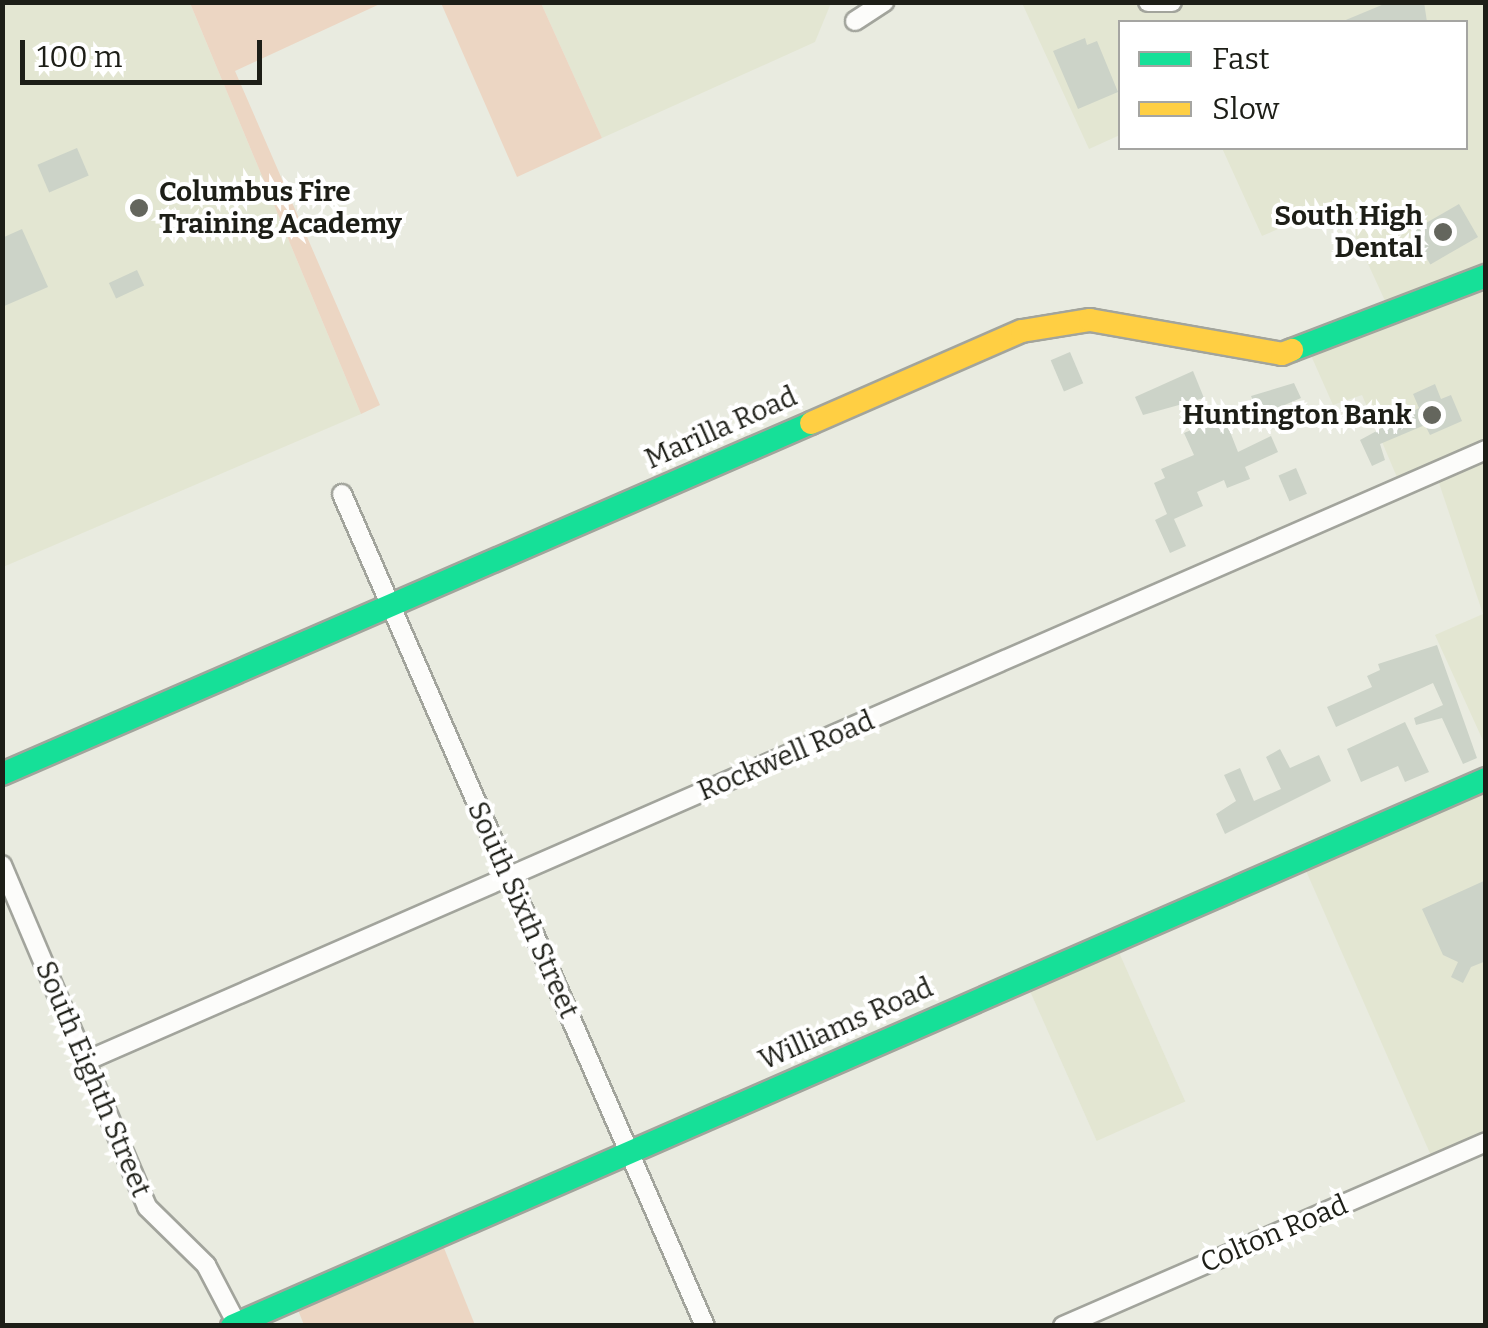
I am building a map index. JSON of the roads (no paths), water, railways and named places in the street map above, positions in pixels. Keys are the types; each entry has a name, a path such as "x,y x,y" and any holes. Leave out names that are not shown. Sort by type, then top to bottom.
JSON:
{"street":[{"path":"855,21 884,2"},
{"path":"1148,2 1172,2"},
{"name":"Marilla Road","path":"2,774 1022,331 1090,320 1282,354 1486,276"},
{"name":"Rockwell Road","path":"86,1062 1486,450"},
{"name":"South Sixth Street","path":"342,494 704,1326"},
{"name":"Williams Road","path":"236,1325 1486,779"},
{"name":"South Eighth Street","path":"2,865 147,1208 206,1265 236,1325"},
{"name":"Colton Road","path":"1062,1326 1486,1142"}],"place":[{"name":"Columbus Fire Training Academy","path":"139,208"},
{"name":"South High Dental","path":"1443,232"},
{"name":"Huntington Bank","path":"1432,415"}]}
